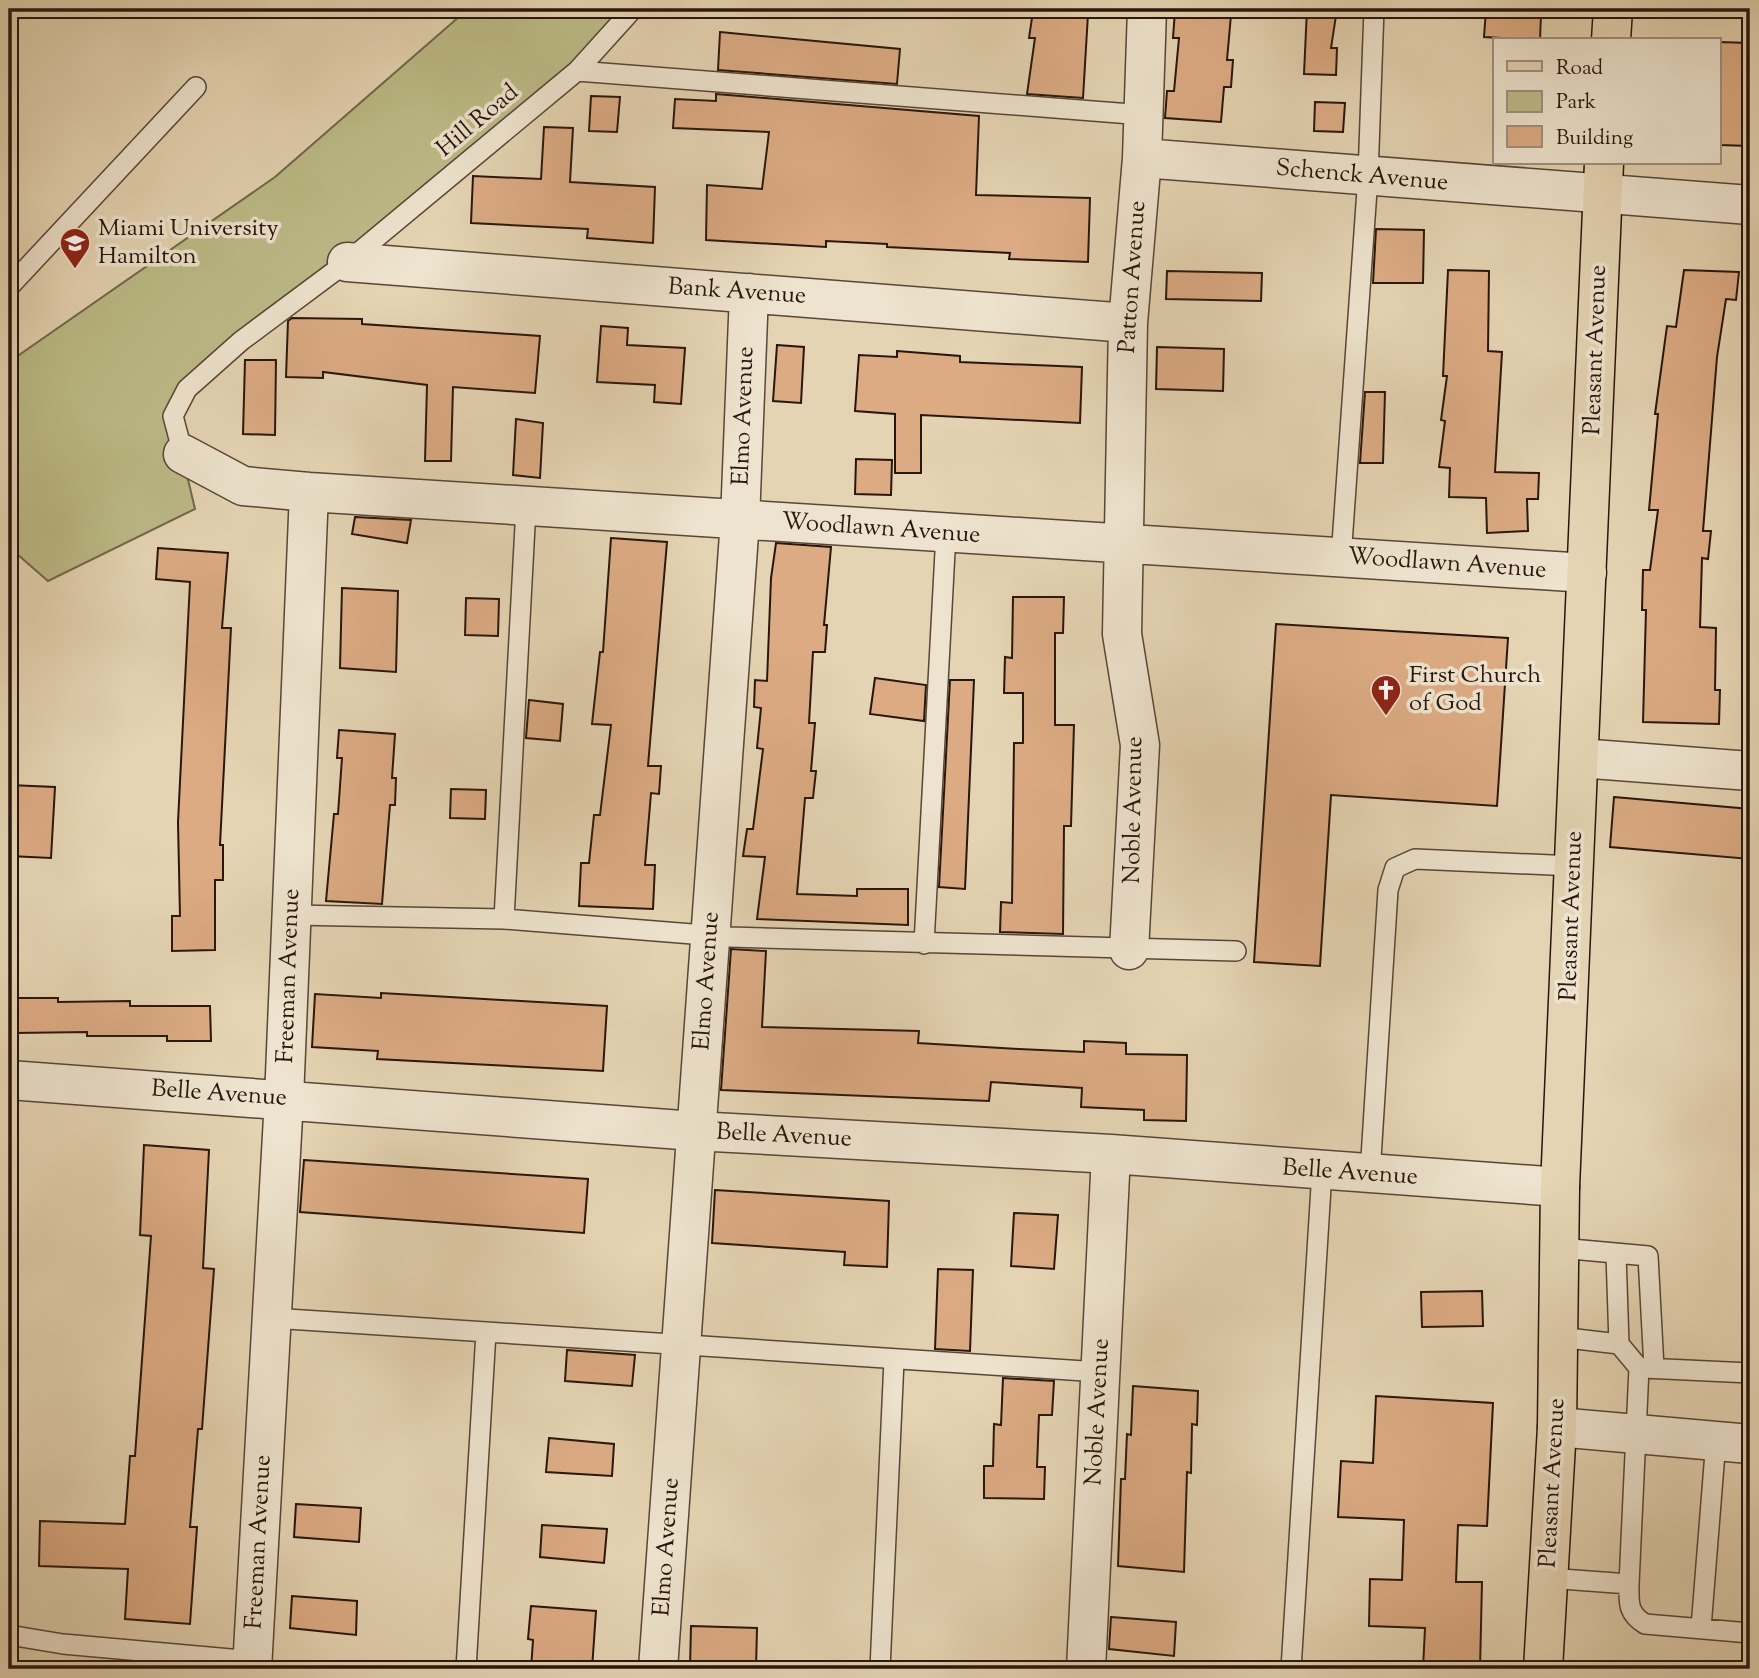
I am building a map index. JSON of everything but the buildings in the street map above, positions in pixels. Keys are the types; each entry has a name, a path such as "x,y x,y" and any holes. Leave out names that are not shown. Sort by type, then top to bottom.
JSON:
{"main road":[{"path":"1611,38 1613,9"},
{"name":"Pleasant Avenue","path":"1543,1669 1557,1427 1560,1187 1603,179"}],"street":[{"name":"Patton Avenue","path":"1125,545 1128,323 1142,158 1147,9"},
{"name":"Schenck Avenue","path":"1142,158 1368,176 1603,179 1750,205"},
{"name":"Bank Avenue","path":"347,262 1128,323"},
{"name":"Elmo Avenue","path":"658,1669 740,520 749,293"},
{"name":"Woodlawn Avenue","path":"183,454 243,486 309,492 1587,573"},
{"name":"Freeman Avenue","path":"252,1665 284,1098 309,492"},
{"name":"Noble Avenue","path":"1125,545 1122,635 1140,745 1129,950"},
{"path":"1579,758 1750,771"},
{"name":"Belle Avenue","path":"9,1080 284,1098 695,1131 1111,1154 1560,1187"},
{"name":"Noble Avenue","path":"1086,1669 1111,1154"},
{"path":"1557,1427 1638,1434 1739,1438"}],"lane":[{"name":"Hill Road","path":"183,454 173,416 187,389 241,341 347,262 577,71 634,9"},
{"path":"1341,558 1368,176 1374,9"},
{"path":"577,71 1144,115"},
{"path":"9,287 195,87"},
{"path":"504,919 526,507"},
{"path":"924,944 946,533"},
{"path":"1370,1174 1388,890 1395,868 1415,859 1574,866"},
{"path":"292,915 504,919 710,936 1236,951"},
{"path":"1291,1669 1322,1171"},
{"path":"1560,1248 1648,1256 1647,1368 1638,1434 1629,1609 1635,1618 1645,1624 1750,1633"},
{"path":"1616,1254 1619,1344"},
{"path":"272,1318 1100,1372"},
{"path":"466,1669 486,1332"},
{"path":"1559,1337 1619,1344 1647,1368 1750,1373"},
{"path":"880,1669 894,1360"},
{"path":"1701,1628 1739,1438"},
{"path":"1548,1578 1629,1584"},
{"path":"9,1635 63,1644 252,1665"}],"green space":[{"path":"468,9 633,9 577,71 241,341 173,416 195,509 48,581 9,547 9,362 275,177"}],"place":[{"name":"Miami University Hamilton","path":"75,270"},
{"name":"First Church of God","path":"1386,717"}]}
